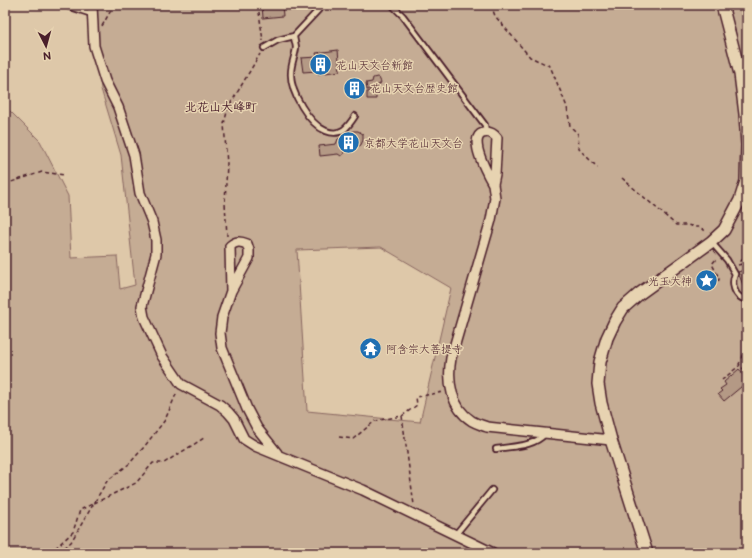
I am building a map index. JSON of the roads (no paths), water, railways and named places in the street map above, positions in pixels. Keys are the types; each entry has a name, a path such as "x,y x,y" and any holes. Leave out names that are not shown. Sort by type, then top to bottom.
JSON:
{"street":[{"path":"647,553 611,440 601,402 598,384 600,362 607,338 623,308 639,294 713,240 724,230 740,200 746,182 747,145 745,114 740,74 729,27 722,5"},
{"path":"92,10 94,46 105,81 118,107 134,155 140,193 152,222 156,240 156,254 142,306 144,318 162,356 181,384 220,404 234,419 244,439 255,446 363,490 493,553"},
{"path":"493,184 497,138 493,134 486,132 478,136 476,141 481,157 493,184 495,198 489,231 451,358 449,370 450,385 454,400 463,413 472,421 487,427 611,440"},
{"path":"231,291 229,257 230,246 235,242 241,241 247,244 249,258 231,291 222,317 220,333 222,348 247,409 257,428 277,454"},
{"path":"229,257 237,262 243,262 249,258"}],"lane":[{"path":"64,5 92,10"},
{"path":"264,48 278,40 294,36 323,5"},
{"path":"392,5 404,16 459,89 484,125 486,132"},
{"path":"294,36 296,48 291,73 293,88 298,101 312,121 322,130 331,133 341,133 348,127 355,116"},
{"path":"713,240 731,265 735,274 733,280 734,289 738,296 746,299"},
{"path":"496,449 528,444 539,440 545,434"},
{"path":"455,535 492,490"}],"place":[{"name":"花山天文台新館","path":"321,65"},
{"name":"花山天文台歴史館","path":"355,88"},
{"name":"京都大学花山天文台","path":"349,143"},
{"name":"光玉大神","path":"707,281"},
{"name":"阿含宗大菩提寺","path":"370,349"}],"district":[{"name":"北花山大峰町","path":"221,107"}]}
